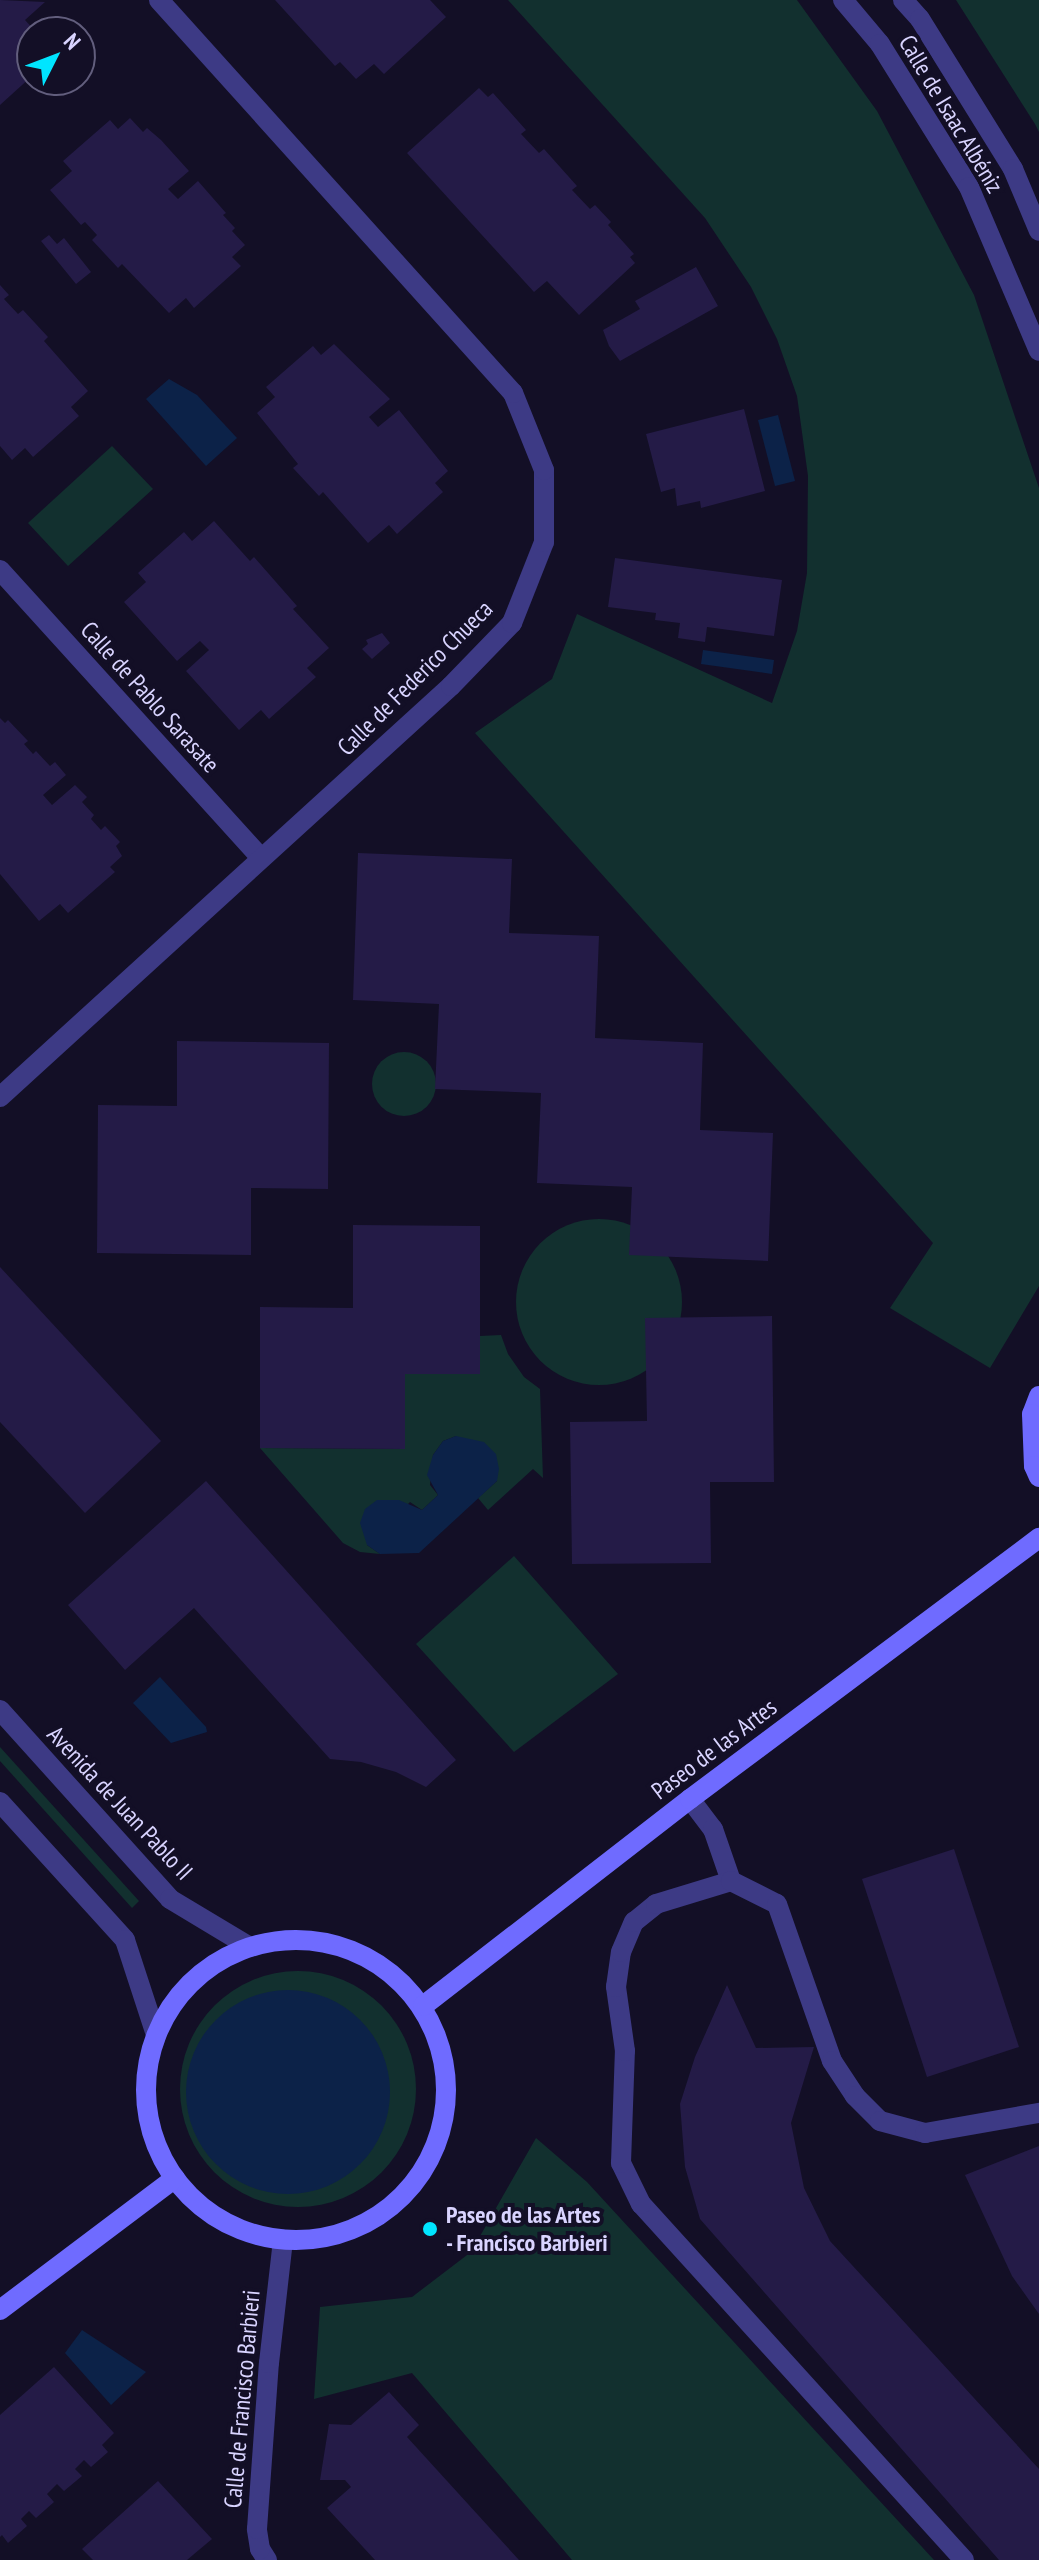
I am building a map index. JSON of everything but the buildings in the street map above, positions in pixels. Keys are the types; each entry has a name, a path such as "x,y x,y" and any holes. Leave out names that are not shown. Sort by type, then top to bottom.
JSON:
{"main road":[{"path":"1039,1396 1032,1414 1034,1466 1039,1477"},
{"name":"Paseo de las Artes","path":"423,2006 690,1799 1039,1538"},
{"path":"293,1939 337,1945 385,1968 423,2006 442,2053 447,2101 438,2143 415,2183 381,2215 351,2231 316,2240 283,2240 241,2230 206,2210 175,2178 154,2138 146,2103 147,2067 156,2035 173,2003 204,1971 250,1947 293,1939"},
{"path":"0,2310 175,2178"}],"street":[{"name":"Calle de Federico Chueca","path":"0,1097 451,686 512,623 544,542 544,470 513,393 159,0"},
{"name":"Calle de Isaac Albéniz","path":"843,0 880,44 969,187 1039,351"},
{"name":"Calle de Isaac Albéniz","path":"903,0 920,19 1013,169 1039,231"},
{"name":"Calle de Pablo Sarasate","path":"0,570 261,858"},
{"name":"Avenida de Juan Pablo II","path":"0,1710 170,1899 250,1947"},
{"path":"690,1799 713,1829 731,1881"},
{"path":"0,1802 125,1940 156,2035"},
{"path":"964,2560 641,2204 621,2163 625,2051 616,1987 621,1952 634,1922 656,1904 731,1881 777,1904 832,2061 855,2096 880,2121 925,2133 1039,2113"},
{"name":"Calle de Francisco Barbieri","path":"267,2560 260,2549 257,2529 269,2363 283,2240"}],"green space":[{"path":"508,0 797,0 877,111 974,295 1039,488 1039,1286 990,1368 890,1308 933,1243 475,733 552,679 577,614 772,703 797,631 807,573 808,476 797,396 777,339 751,287 705,218"},
{"path":"956,0 1039,0 1039,132 1035,124"},
{"path":"112,446 153,489 68,566 28,523"},
{"path":"404,1052 422,1058 430,1066 436,1084 430,1102 422,1110 404,1116 386,1110 378,1102 372,1084 378,1066 386,1058"},
{"path":"599,1219 631,1225 658,1243 676,1270 682,1302 676,1334 658,1361 631,1379 599,1385 567,1379 540,1361 522,1334 516,1302 522,1270 540,1243 567,1225"},
{"path":"501,1335 508,1354 524,1377 540,1389 543,1478 533,1469 488,1510 478,1498 497,1481 456,1436 443,1441 433,1455 430,1485 438,1495 422,1510 410,1502 367,1545 380,1554 360,1552 343,1543 260,1448 405,1449 405,1374 480,1374 480,1336"},
{"path":"514,1556 618,1674 514,1752 416,1644"},
{"path":"0,1747 139,1901 132,1908 0,1761"},
{"path":"298,1971 321,1973 343,1980 382,2005 407,2044 414,2066 414,2112 407,2134 382,2173 343,2198 321,2205 298,2207 275,2205 253,2198 214,2173 189,2134 182,2112 180,2089 182,2066 189,2044 214,2005 253,1980 275,1973"},
{"path":"536,2138 587,2182 934,2560 572,2560 412,2373 314,2399 320,2307 412,2297 471,2252"}],"water":[{"path":"169,379 197,395 237,438 206,466 146,399"},
{"path":"778,415 795,481 775,486 758,420"},
{"path":"703,650 774,660 772,674 701,664"},
{"path":"456,1436 484,1442 496,1454 499,1469 497,1481 419,1553 380,1554 367,1545 360,1523 365,1509 377,1500 399,1500 422,1510 438,1495 427,1475 433,1455 443,1441"},
{"path":"160,1677 206,1727 207,1732 171,1743 133,1703"},
{"path":"288,1990 327,1998 345,2007 360,2020 373,2035 382,2053 390,2092 382,2131 373,2149 360,2164 345,2177 327,2186 288,2194 249,2186 231,2177 216,2164 203,2149 194,2131 186,2092 194,2053 203,2035 216,2020 231,2007 249,1998"},
{"path":"82,2330 146,2372 111,2405 65,2353"}],"place":[{"name":"Paseo de las Artes - Francisco Barbieri","path":"430,2229"}]}
